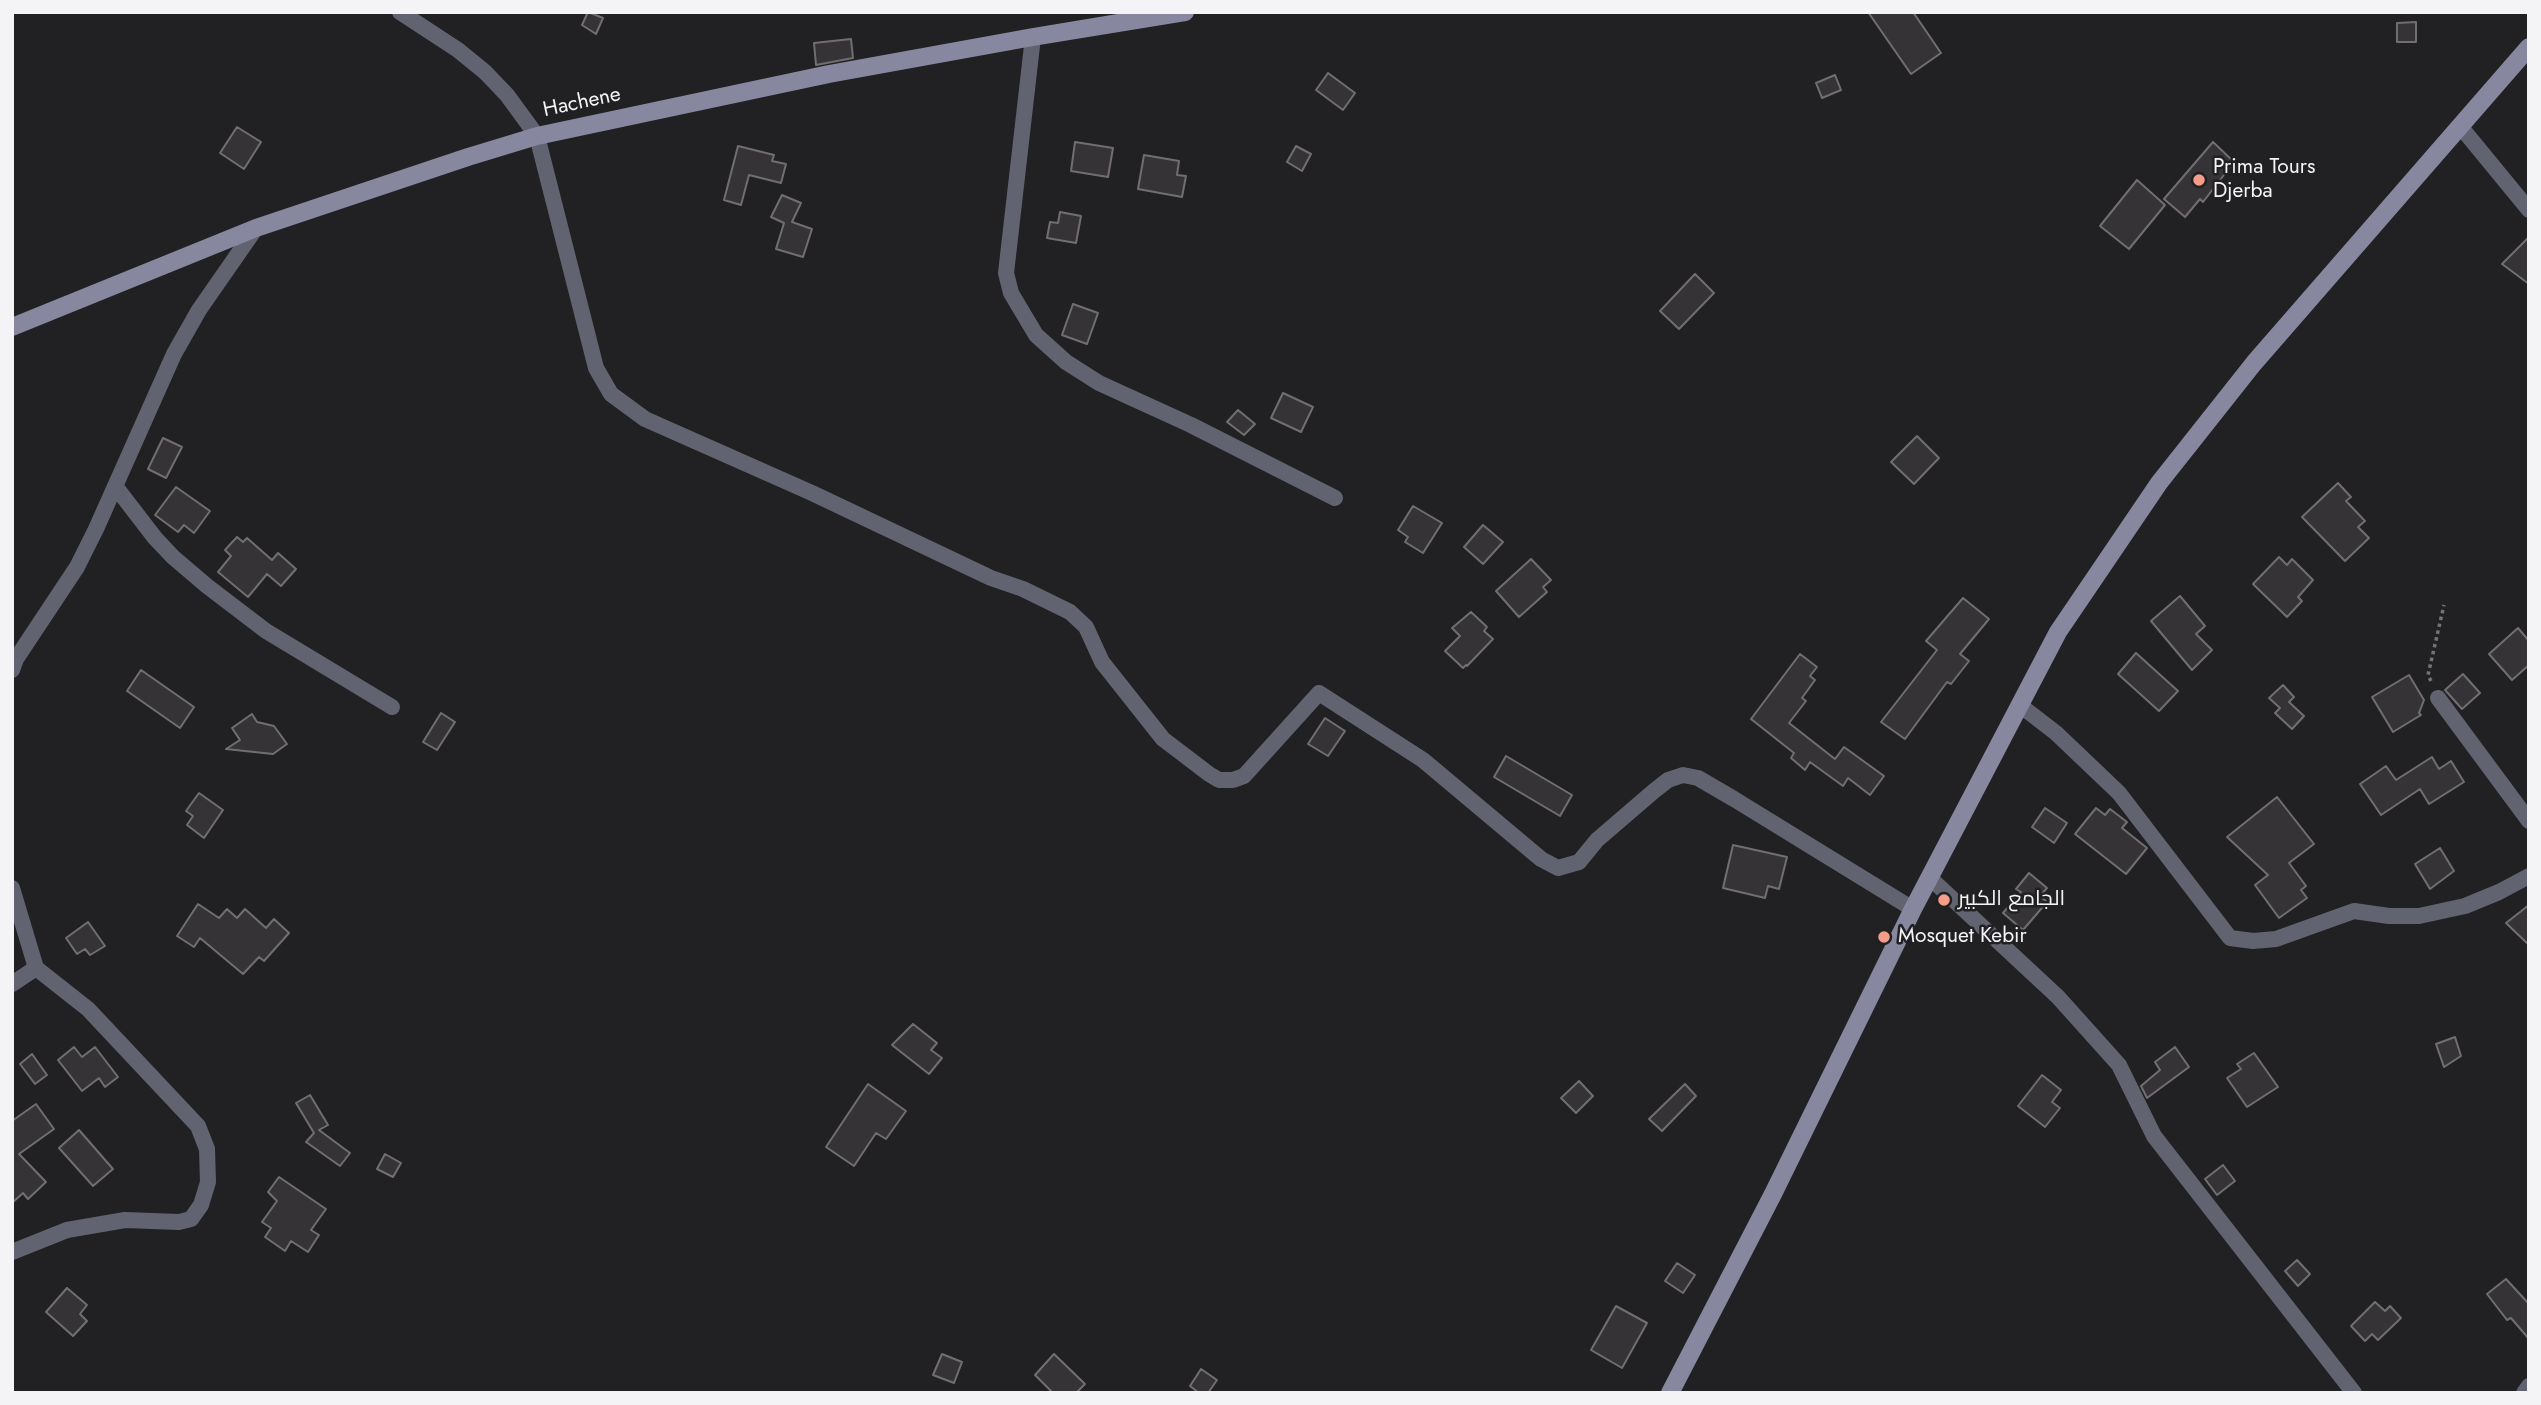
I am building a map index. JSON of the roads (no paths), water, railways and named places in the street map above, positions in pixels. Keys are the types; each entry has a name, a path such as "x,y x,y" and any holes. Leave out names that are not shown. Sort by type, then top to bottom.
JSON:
{"main road":[{"name":"Hachene","path":"12,327 256,228 537,136 718,96 1033,37 1185,12"},
{"path":"1670,1393 1773,1194 1913,909 2059,632 2159,483 2266,348 2529,47"}],"street":[{"path":"400,12 458,50 485,72 507,95 537,136 596,368 611,394 645,419 1070,612 1086,627 1102,662 1163,739 1209,775 1219,780 1233,780 1244,776 1319,694 1423,760 1541,859 1558,868 1579,862 1597,840 1654,791 1668,780 1682,775 1698,778 1913,909"},
{"path":"1033,37 1006,274 1011,293 1036,335 1066,362 1099,383 1191,425 1335,498"},
{"path":"2460,126 2529,210"},
{"path":"12,670 16,659 77,567 174,354 199,310 256,228"},
{"path":"115,486 164,548 207,586 267,631 392,707"},
{"path":"2438,698 2529,821"},
{"path":"2021,706 2056,733 2119,793 2230,938 2253,941 2277,939 2354,911 2389,916 2419,916 2465,906 2529,876"},
{"path":"1930,878 2058,997 2119,1065 2154,1136 2354,1393"},
{"path":"12,888 36,968 88,1009 198,1126 207,1149 208,1182 201,1205 191,1219 179,1222 125,1220 67,1230 12,1252"},
{"path":"12,984 36,968"},
{"path":"2524,1393 2529,1386"}],"place":[{"name":"Prima Tours Djerba","path":"2199,180"},
{"name":"الجامع الكبير","path":"1944,900"},
{"name":"Mosquet Kebir","path":"1884,937"}]}
